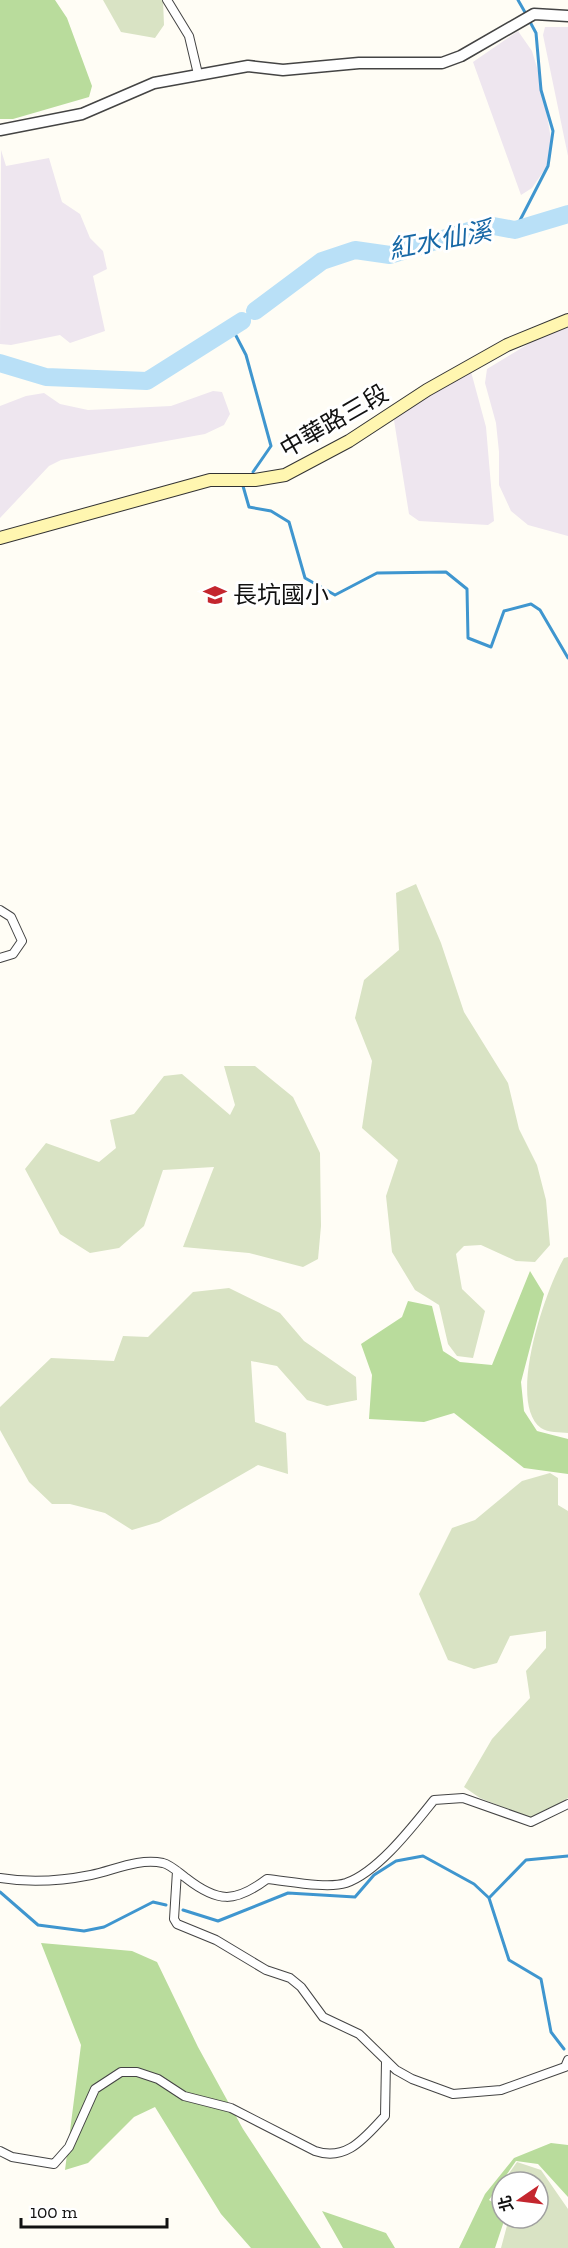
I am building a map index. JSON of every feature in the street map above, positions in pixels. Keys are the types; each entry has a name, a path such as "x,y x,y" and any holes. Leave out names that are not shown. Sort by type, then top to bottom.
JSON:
{"main road":[{"name":"中華路三段","path":"0,538 210,480 255,480 285,475 349,441 427,390 507,345 568,320"}],"street":[{"path":"167,0 189,36 198,74"},
{"path":"0,130 82,114 154,83 248,66 283,70 359,63 442,63 461,56 533,15 568,16"},
{"path":"0,910 11,917 22,941 13,954 0,958"},
{"path":"0,1878 29,1881 64,1879 140,1863 165,1863 195,1885 226,1898 248,1893 267,1879 333,1885 345,1883 365,1873 409,1830 434,1800 463,1798 531,1822 568,1804"},
{"path":"177,1870 174,1919 177,1924 216,1940 266,1970 290,1978 301,1987 323,2017 359,2034 386,2061 412,2079 453,2094 501,2090 565,2067 568,2060"},
{"path":"0,2151 12,2157 54,2164 69,2147 95,2089 121,2072 137,2072 158,2079 184,2096 231,2108 328,2156 345,2152 385,2116 386,2061"}],"shaded area":[{"path":"545,27 568,27 568,156 543,35"},
{"path":"518,31 532,51 541,81 551,139 551,156 545,169 532,188 521,195 473,62"},
{"path":"1,150 6,166 49,158 62,202 80,214 90,238 103,251 107,269 93,276 105,331 70,343 60,335 11,345 0,344"},
{"path":"568,320 568,536 528,525 511,511 499,485 496,423 485,383 487,369"},
{"path":"470,368 486,427 494,521 488,525 419,521 409,514 393,414"},
{"path":"213,391 222,392 230,414 224,425 205,434 61,460 49,466 0,518 0,406 26,396 44,393 60,404 88,410 171,406"}],"green space":[{"path":"0,0 55,0 67,18 92,86 89,97 13,119 0,119"},
{"path":"103,0 163,0 164,25 155,38 121,32"},
{"path":"416,884 441,943 464,1012 508,1083 519,1129 537,1165 546,1200 550,1245 535,1262 516,1261 481,1245 464,1246 456,1254 462,1289 485,1311 473,1358 457,1356 448,1344 439,1305 415,1290 392,1252 386,1196 398,1160 362,1128 372,1061 355,1018 364,980 399,950 396,893"},
{"path":"224,1066 255,1066 293,1097 320,1153 321,1226 318,1259 303,1267 249,1253 183,1247 214,1167 163,1170 144,1226 119,1248 90,1253 60,1234 25,1169 46,1143 99,1162 116,1148 110,1120 134,1114 164,1076 182,1074 230,1115 235,1105"},
{"path":"568,1257 568,1433 551,1432 541,1428 531,1415 527,1395 528,1371 540,1319 556,1273 564,1258"},
{"path":"530,1271 544,1294 521,1382 524,1411 537,1431 568,1439 568,1474 524,1468 454,1413 424,1422 369,1419 372,1375 361,1344 402,1317 408,1301 432,1306 443,1351 460,1362 492,1365"},
{"path":"229,1288 280,1313 304,1341 356,1377 357,1400 327,1406 307,1400 277,1366 251,1361 255,1422 286,1433 288,1474 258,1465 159,1522 132,1530 105,1513 70,1504 52,1504 29,1482 0,1430 0,1407 51,1358 114,1361 123,1336 148,1337 193,1292"},
{"path":"550,1473 558,1478 558,1505 568,1511 568,1798 532,1819 480,1798 464,1787 492,1739 530,1698 526,1671 546,1648 546,1631 510,1636 497,1663 474,1669 448,1660 419,1594 452,1528 475,1520 522,1481"},
{"path":"41,1943 132,1951 157,1962 198,2047 243,2129 321,2248 251,2248 221,2214 155,2107 134,2117 88,2163 65,2170 81,2045"},
{"path":"551,2143 568,2145 568,2197 550,2177 550,2170 543,2170 538,2164 516,2161 510,2170 504,2170 514,2158"},
{"path":"517,2162 541,2170 511,2170"},
{"path":"550,2183 568,2209 568,2248 501,2248 506,2230 550,2230"},
{"path":"490,2188 490,2230 501,2230 495,2248 459,2248"},
{"path":"322,2211 386,2233 395,2248 343,2248"}],"waterway":[{"path":"518,0 526,14"},
{"path":"515,230 548,166 553,131 541,90 536,33 529,20"},
{"name":"紅水仙溪","path":"255,311 322,261 355,250 390,255 488,225 515,230 568,214"},
{"name":"紅水仙溪","path":"0,363 46,377 147,381 242,321"},
{"path":"232,328 246,355 271,446 253,472"},
{"path":"243,486 249,507 271,511 289,522 305,578 335,595 377,573 446,572 467,589 468,638 491,647 504,611 531,604 540,610 568,658"},
{"path":"183,1910 218,1921 288,1893 355,1897 374,1875 396,1861 423,1856 474,1884 489,1898 526,1860 568,1856"},
{"path":"0,1892 38,1925 84,1931 104,1927 153,1902 166,1905"},
{"path":"489,1898 509,1960 541,1979 551,2032 564,2049"}],"place":[{"name":"長坑國小","path":"215,595"}]}
